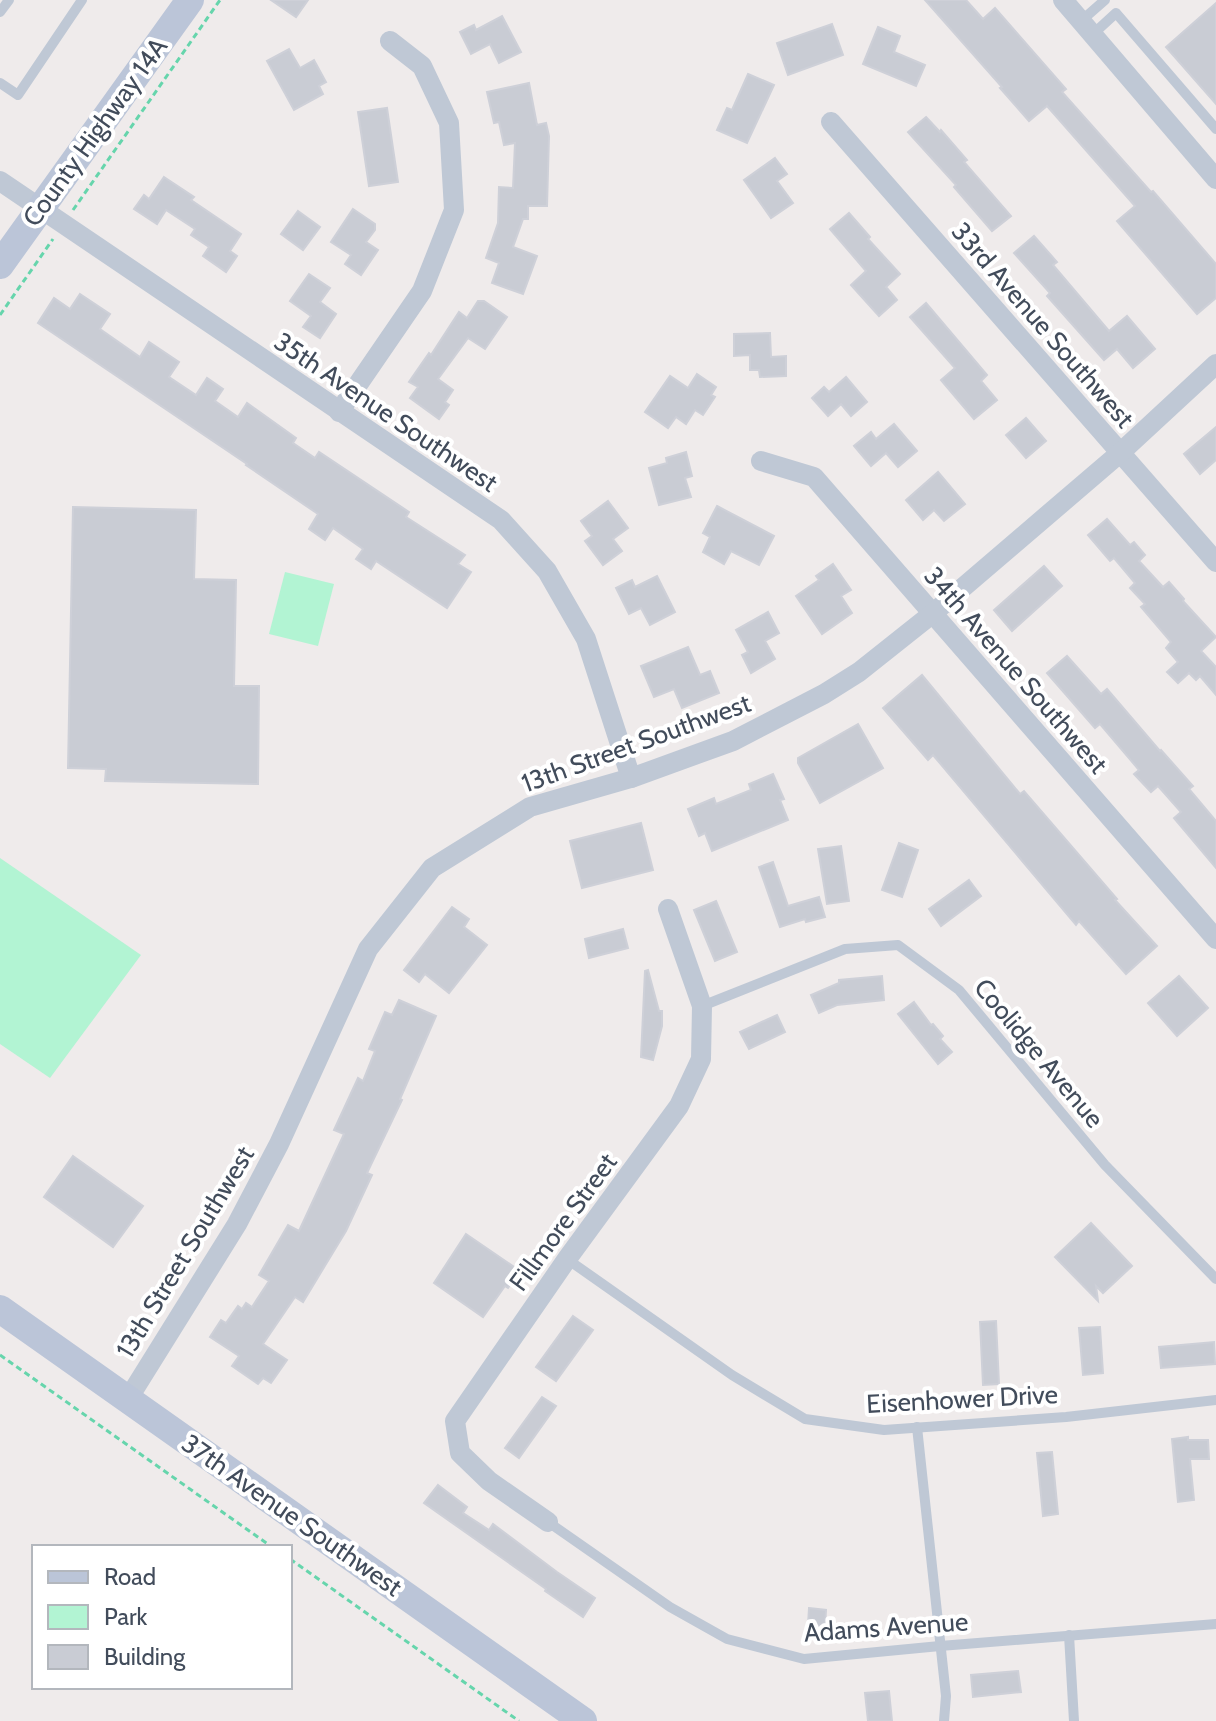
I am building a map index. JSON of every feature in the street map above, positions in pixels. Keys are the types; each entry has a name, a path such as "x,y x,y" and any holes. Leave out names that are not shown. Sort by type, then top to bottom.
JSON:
{"main road":[{"name":"County Highway 14A","path":"0,265 190,0"},
{"name":"37th Avenue Southwest","path":"0,1309 583,1721"}],"street":[{"path":"1063,0 1216,179"},
{"path":"339,412 422,291 454,210 449,123 422,66 390,41"},
{"name":"33rd Avenue Southwest","path":"831,122 1216,562"},
{"name":"35th Avenue Southwest","path":"0,181 501,520 547,571 586,639 631,778"},
{"name":"13th Street Southwest","path":"128,1399 237,1224 279,1144 368,949 432,868 530,807 631,778 733,741 824,694 859,672 932,614 1120,453 1216,364"},
{"name":"34th Avenue Southwest","path":"761,461 814,477 1216,939"},
{"name":"Fillmore Street","path":"548,1522 489,1481 460,1453 455,1421 567,1259 679,1106 701,1059 702,1006 668,909"}],"lane":[{"path":"0,12 9,0"},
{"path":"0,83 18,95 82,0"},
{"path":"1087,28 1105,0"},
{"path":"1087,28 1116,13 1216,129"},
{"name":"Coolidge Avenue","path":"702,1006 845,949 898,945 959,990 1105,1165 1216,1279"},
{"name":"Eisenhower Drive","path":"567,1259 732,1375 805,1419 884,1430 1066,1417 1216,1400"},
{"path":"917,1427 946,1696 944,1721"},
{"name":"Adams Avenue","path":"548,1522 670,1607 727,1639 804,1659 1216,1624"},
{"path":"1069,1635 1074,1721"}],"path":[{"path":"78,204 220,0"},
{"path":"0,315 49,244"},
{"path":"0,1355 269,1545"},
{"path":"292,1560 519,1721"}],"green space":[{"path":"285,572 334,584 318,646 269,634"},
{"path":"0,858 141,955 50,1078 0,1044"}],"building":[{"path":"271,0 308,0 296,17"},
{"path":"925,0 966,0 983,19 995,8 1066,89 1062,92 1216,264 1216,298 1197,314 1117,221 1135,206 1047,106 1029,121"},
{"path":"1216,3 1216,104 1166,47"},
{"path":"502,16 521,52 499,63 490,44 471,54 460,32 474,25 476,30"},
{"path":"832,24 843,55 788,75 777,43"},
{"path":"878,27 900,36 894,52 925,65 916,86 863,64"},
{"path":"289,49 300,68 314,60 326,82 319,86 323,94 294,110 267,61"},
{"path":"748,74 774,85 747,143 717,130 727,108 732,110"},
{"path":"529,83 537,125 546,123 549,136 547,206 528,206 528,219 523,219 513,247 537,256 523,294 492,283 499,263 486,258 498,223 499,187 513,188 515,143 504,145 499,122 494,123 487,92"},
{"path":"387,108 398,182 369,186 358,112"},
{"path":"926,117 967,160 964,162 1011,216 992,231 908,132"},
{"path":"775,158 787,174 777,181 793,203 771,218 744,180"},
{"path":"164,177 194,197 191,200 241,234 230,251 237,256 226,272 203,256 209,247 191,235 195,229 166,210 157,224 134,209 144,195 149,199"},
{"path":"353,209 375,224 375,230 366,242 378,250 361,275 345,264 351,255 331,242"},
{"path":"298,211 320,227 303,250 281,234"},
{"path":"849,213 900,274 886,287 897,300 879,316 851,285 866,271 830,229"},
{"path":"1034,236 1057,262 1053,265 1109,331 1127,316 1155,349 1133,368 1117,349 1104,360 1047,296 1050,293 1014,253"},
{"path":"309,274 330,288 320,302 336,314 320,338 303,327 311,316 290,301"},
{"path":"80,294 110,314 100,329 140,357 149,342 179,362 169,377 196,395 207,378 223,389 215,401 238,417 247,403 296,438 293,443 315,458 319,452 409,512 406,517 465,555 458,564 471,572 447,608 376,561 371,569 356,559 363,549 333,528 325,540 309,529 318,514 38,323 54,298 70,309"},
{"path":"478,301 484,301 507,317 485,349 468,338 438,379 453,390 445,402 449,405 439,419 410,398 418,387 409,382 459,312 467,318"},
{"path":"926,303 987,375 981,381 997,400 974,419 941,380 955,368 910,317"},
{"path":"770,333 771,357 786,356 786,376 760,377 759,370 750,370 750,355 734,356 734,334"},
{"path":"697,374 716,387 711,395 715,397 703,415 695,410 686,424 676,417 668,428 645,412 670,376 688,388"},
{"path":"846,377 867,402 851,416 841,404 828,416 812,398 824,387 829,392"},
{"path":"1026,418 1046,441 1026,458 1006,435"},
{"path":"894,424 917,451 898,467 886,453 871,466 854,446 871,432 876,439"},
{"path":"1216,427 1216,460 1200,474 1184,454"},
{"path":"686,452 692,476 685,478 691,497 659,505 649,468 667,463 666,458"},
{"path":"938,472 965,504 944,521 934,510 923,520 906,500"},
{"path":"608,501 628,528 613,539 622,551 603,565 585,541 592,536 581,521"},
{"path":"717,506 774,536 759,565 731,551 724,564 703,552 710,537 703,533"},
{"path":"73,507 196,510 194,579 236,580 234,686 259,686 258,784 105,781 106,769 68,768"},
{"path":"1107,519 1130,545 1134,542 1145,555 1139,561 1163,587 1169,582 1216,637 1201,651 1216,667 1216,695 1200,676 1196,680 1189,673 1178,683 1167,672 1178,662 1166,648 1171,642 1141,607 1145,604 1130,588 1135,583 1114,558 1110,561 1088,535"},
{"path":"833,564 851,590 841,596 852,613 822,634 796,596 819,580 816,576"},
{"path":"1044,566 1062,586 1012,631 994,610"},
{"path":"657,576 675,612 650,625 641,608 629,614 616,588 632,580 635,587"},
{"path":"768,612 779,633 765,641 775,659 751,673 742,655 748,652 736,630"},
{"path":"688,647 700,675 710,671 719,693 682,708 674,689 654,697 641,666"},
{"path":"1067,656 1101,694 1107,689 1193,786 1189,789 1216,821 1216,868 1174,818 1181,812 1158,786 1151,792 1134,774 1139,770 1100,724 1095,728 1047,673"},
{"path":"922,675 1020,794 1024,791 1157,946 1126,974 1079,921 1076,925 933,755 928,760 883,708"},
{"path":"858,724 883,768 820,803 798,758"},
{"path":"773,774 784,799 780,800 788,820 712,851 705,833 699,836 688,809 714,798 716,804 751,790 749,784"},
{"path":"641,823 653,870 582,888 570,841"},
{"path":"899,843 918,850 902,897 882,890"},
{"path":"841,846 849,901 827,904 818,849"},
{"path":"773,862 788,906 819,897 825,917 780,927 759,867"},
{"path":"969,880 981,896 941,926 929,909"},
{"path":"716,901 737,952 715,961 694,910"},
{"path":"452,907 469,919 464,927 487,945 449,993 425,974 419,982 404,970"},
{"path":"623,929 628,948 589,958 585,939"},
{"path":"648,970 659,1011 662,1011 662,1026 653,1060 641,1057 645,971"},
{"path":"882,976 884,1000 837,1005 819,1013 811,995 839,983 839,980"},
{"path":"1179,976 1208,1008 1177,1036 1148,1003"},
{"path":"399,1000 436,1016 402,1100 367,1173 372,1175 346,1231 303,1302 295,1297 263,1344 287,1360 271,1383 263,1378 258,1384 232,1366 239,1356 210,1337 221,1320 226,1323 238,1306 242,1309 246,1303 252,1307 269,1281 259,1275 288,1225 299,1231 344,1134 334,1130 358,1078 363,1081 375,1051 369,1049 385,1012 392,1015"},
{"path":"914,1002 943,1036 940,1039 952,1052 938,1064 898,1014"},
{"path":"777,1015 785,1032 749,1049 740,1032"},
{"path":"73,1156 143,1206 113,1247 44,1197"},
{"path":"1091,1223 1132,1266 1103,1293 1096,1286 1098,1301 1055,1257"},
{"path":"466,1234 520,1271 483,1317 434,1283"},
{"path":"573,1316 593,1330 556,1381 536,1367"},
{"path":"996,1321 999,1384 983,1385 980,1322"},
{"path":"1100,1327 1103,1373 1083,1375 1079,1328"},
{"path":"1214,1342 1215,1364 1161,1368 1159,1347"},
{"path":"542,1397 556,1406 519,1458 505,1448"},
{"path":"1188,1437 1188,1440 1208,1440 1209,1459 1190,1459 1194,1500 1178,1502 1172,1439"},
{"path":"1052,1452 1058,1514 1043,1516 1037,1453"},
{"path":"438,1485 467,1507 463,1513 489,1530 493,1524 595,1598 583,1617 424,1503"},
{"path":"809,1608 826,1610 825,1627 808,1625"},
{"path":"1018,1671 1021,1692 973,1697 971,1675"},
{"path":"889,1691 892,1721 868,1721 865,1693"}]}
